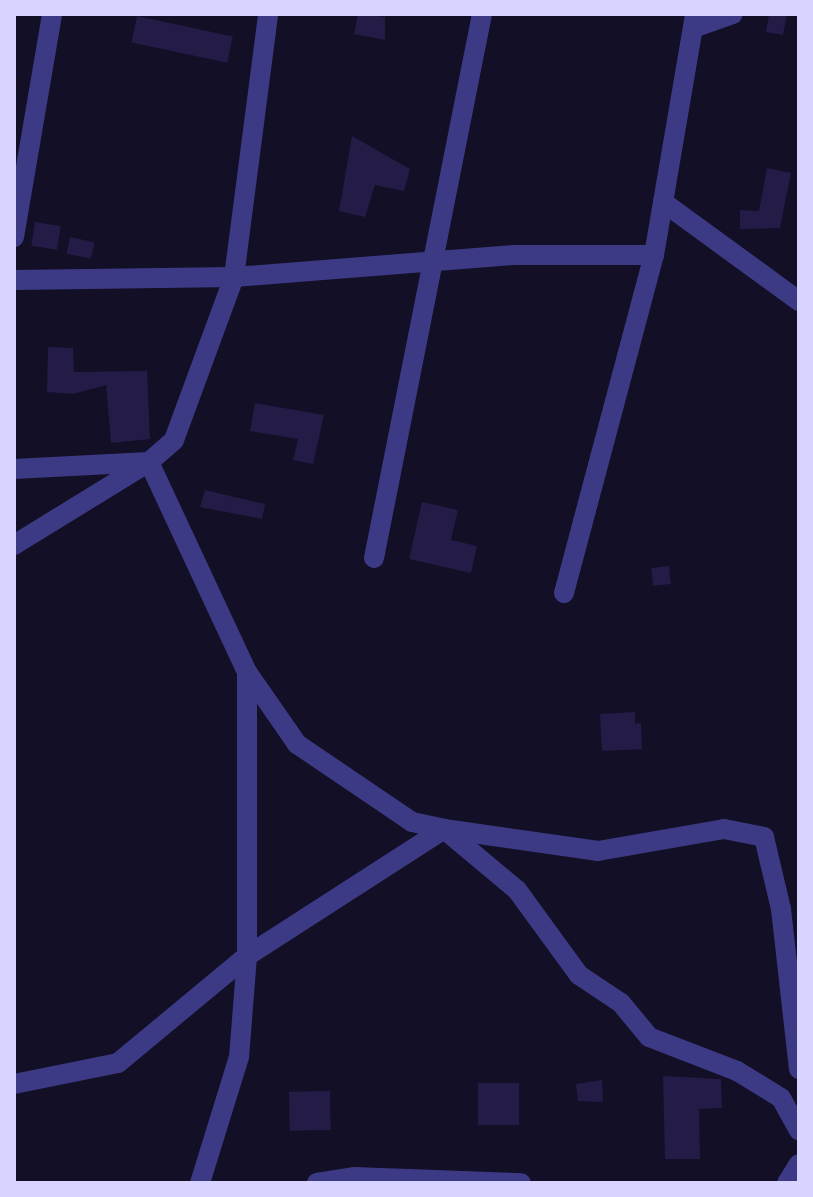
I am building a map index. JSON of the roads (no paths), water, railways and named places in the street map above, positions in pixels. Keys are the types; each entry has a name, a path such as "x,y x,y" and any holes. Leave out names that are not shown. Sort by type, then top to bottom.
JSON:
{"street":[{"path":"14,237 52,14"},
{"path":"14,545 149,462 174,440 234,277 268,14"},
{"path":"374,558 482,14"},
{"path":"564,593 654,255 694,21 733,14"},
{"path":"663,202 799,301"},
{"path":"14,280 234,277 515,255 654,255"},
{"path":"14,469 149,462"},
{"path":"149,462 247,672 297,744 412,822 598,851 724,829 764,837 781,909 799,1069"},
{"path":"200,1183 239,1057 247,956 247,672"},
{"path":"14,1084 118,1063 247,956 444,829"},
{"path":"444,829 517,890 579,975 621,1003 649,1037 737,1071 781,1098 799,1130"},
{"path":"787,1183 799,1164"},
{"path":"317,1183 354,1177 521,1183"}]}
